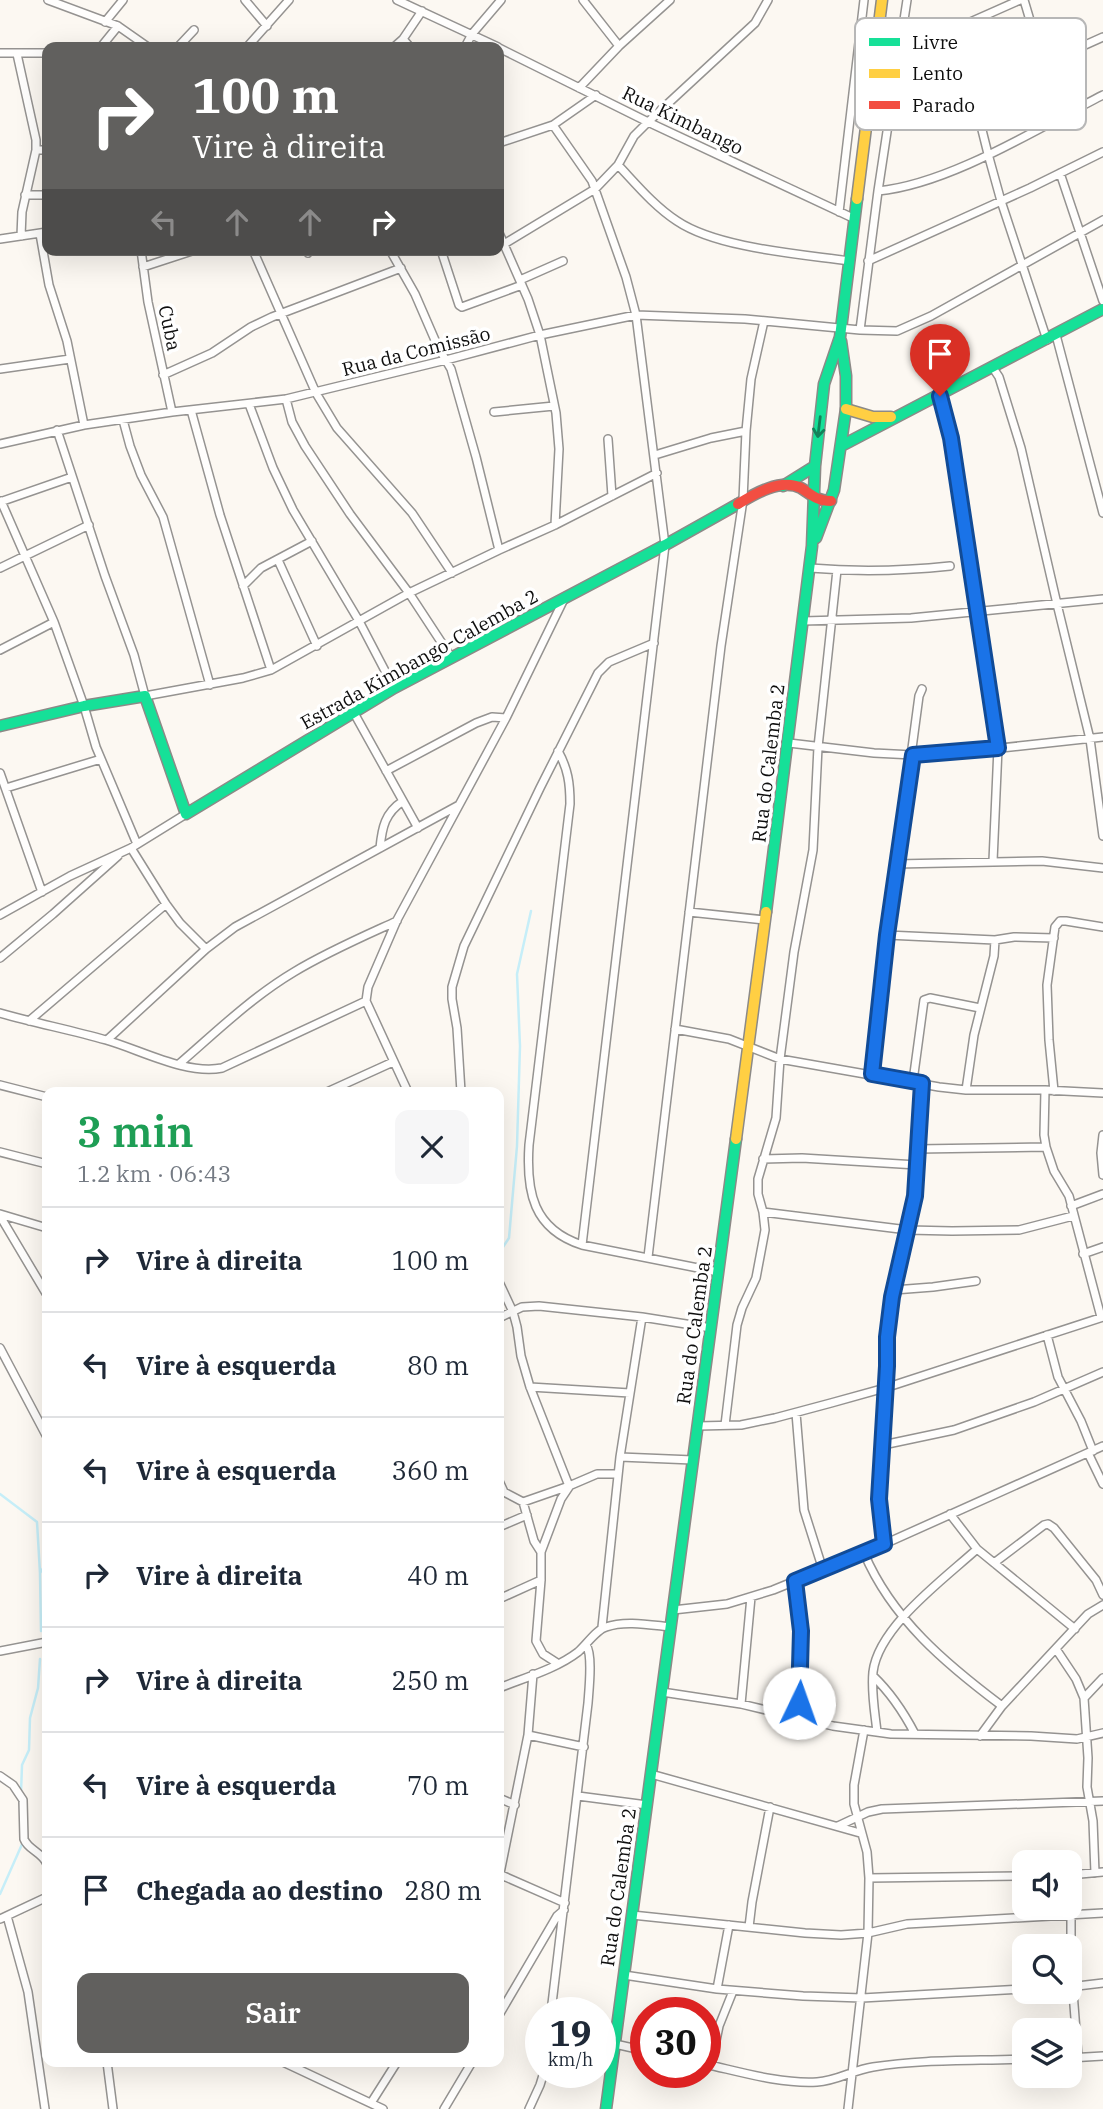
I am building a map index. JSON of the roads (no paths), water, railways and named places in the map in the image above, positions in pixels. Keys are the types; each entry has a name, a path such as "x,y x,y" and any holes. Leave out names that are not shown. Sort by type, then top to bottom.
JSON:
{"main road":[{"name":"Rua do Calemba 2","path":"880,18 882,0"},
{"name":"Rua do Calemba 2","path":"616,2036 789,743 810,568 815,466 824,384 841,333 866,130"},
{"path":"841,446 1103,309"},
{"name":"Rua do Calemba 2","path":"812,546 831,501 841,446 847,384 841,333"},
{"path":"824,384 847,384"},
{"path":"846,409 873,417 895,417"},
{"name":"Estrada Kimbango-Calemba 2","path":"186,814 394,688 665,545 756,493 783,486 815,466"},
{"path":"783,486 795,486 814,500 831,501"},
{"path":"0,726 84,706 145,696 186,814"},
{"name":"Rua do Calemba 2","path":"606,2109 609,2088"}],"street":[{"path":"48,0 118,26 141,42"},
{"path":"105,22 123,0"},
{"path":"244,0 267,26"},
{"path":"252,42 289,0"},
{"name":"Rua Kimbango","path":"397,0 487,42"},
{"path":"468,42 501,0"},
{"path":"583,0 620,46"},
{"path":"579,88 670,0"},
{"path":"555,525 559,449 554,406 540,335 504,244 595,189 618,165 634,136 755,23 768,0"},
{"path":"862,18 864,0"},
{"path":"903,18 906,0"},
{"path":"980,18 1022,0 1028,18"},
{"path":"400,42 422,12"},
{"path":"105,42 118,26"},
{"path":"183,42 194,30"},
{"path":"1086,45 1103,37"},
{"name":"Rua Kimbango","path":"504,51 855,219"},
{"path":"0,52 42,53"},
{"path":"17,54 36,150 25,195 21,236"},
{"path":"839,212 855,76"},
{"path":"504,141 553,125 596,94"},
{"path":"1086,104 1103,95"},
{"path":"553,125 585,169 595,189 626,277 636,315 665,545 582,1245"},
{"path":"860,330 887,130"},
{"path":"982,130 1001,201 1023,266 1052,337 1103,513"},
{"path":"878,191 936,177 988,155 1036,130"},
{"path":"36,150 42,150"},
{"path":"868,261 1103,152"},
{"path":"618,165 654,203 677,221 696,231 734,243 849,261"},
{"path":"1060,173 1103,301"},
{"path":"25,195 42,195"},
{"name":"Rua da Comissão","path":"0,444 84,425 316,393 540,335 636,315 764,321 841,333 860,330 897,331 931,316 1103,220"},
{"path":"0,239 42,233"},
{"path":"46,256 49,285 64,330 84,425"},
{"name":"Cuba","path":"142,256 148,302 172,412"},
{"path":"143,267 177,256"},
{"path":"256,256 316,393 337,428 412,513 452,573"},
{"path":"394,256 455,380 499,550"},
{"path":"443,256 459,305 462,307 521,283 563,261"},
{"path":"163,375 212,353 251,327 282,313 401,268"},
{"path":"648,1257 721,646 743,500 751,379 764,321"},
{"path":"0,369 71,359"},
{"path":"993,368 999,377 1021,447 1090,738 1103,836"},
{"path":"940,396 951,438 998,748 993,861"},
{"path":"286,399 292,422 305,446 451,657"},
{"path":"249,404 273,468 293,510 359,621 394,688"},
{"path":"494,412 554,406"},
{"path":"191,410 220,515 271,670"},
{"path":"123,419 141,475 163,517 210,685"},
{"path":"57,430 134,655 145,696 210,685 271,670 409,593 555,525 657,473"},
{"path":"655,455 711,438 746,431"},
{"path":"608,439 612,496"},
{"path":"72,477 1,502 54,622 134,846 166,904 180,923 206,949"},
{"path":"0,568 89,525"},
{"path":"243,586 261,568 312,541"},
{"path":"278,560 317,646"},
{"path":"810,568 909,571 950,566"},
{"path":"725,1425 737,1325 760,1262 765,1230 758,1187 762,1159 776,1118 793,952 813,850 818,747 837,570"},
{"path":"406,1087 366,1001 368,987 397,920 506,718 565,596"},
{"path":"803,621 911,618 1103,599"},
{"path":"0,650 54,622"},
{"path":"461,1087 457,1028 452,999 456,973 470,932 593,681 603,667 653,643"},
{"path":"872,1074 896,864 922,689"},
{"path":"354,713 418,828"},
{"path":"386,771 476,723 492,718 506,718"},
{"path":"789,743 913,755 1103,737"},
{"path":"558,751 568,772 570,804 529,1145 528,1175 534,1201 548,1227 568,1240 718,1272"},
{"path":"6,788 101,759"},
{"path":"0,773 42,892"},
{"path":"380,848 386,819 403,801"},
{"path":"107,1040 206,949 234,927 459,805"},
{"path":"0,915 70,876 134,846 186,814"},
{"path":"0,958 113,863 121,852"},
{"path":"896,864 1042,861 1103,867"},
{"path":"70,876 80,891"},
{"path":"29,1021 166,904"},
{"path":"690,912 765,920"},
{"path":"179,1064 245,1008 292,973 397,920"},
{"path":"698,1426 741,1424 796,1413 886,1388 1102,1317 1071,1206 1046,1147 1049,1090 1047,985 1055,927 1059,921 1066,920 1103,928"},
{"path":"887,935 995,940 1014,937 1054,938"},
{"path":"966,1090 968,1066 994,956 995,940"},
{"path":"884,1544 879,1499 887,1337 894,1290 915,1196 917,1082 924,1000 930,998 980,1008"},
{"path":"0,1013 107,1040 179,1064 207,1070 222,1068 366,1001"},
{"path":"675,1029 729,1039 780,1059 966,1090 1103,1093"},
{"path":"338,1087 393,1062"},
{"path":"0,1085 42,1096"},
{"path":"1103,1135 1103,1175"},
{"path":"917,1149 1046,1147"},
{"path":"0,1152 42,1163"},
{"path":"762,1159 802,1158 917,1165"},
{"path":"1071,1206 1103,1194"},
{"path":"763,1212 908,1230 1019,1230 1073,1216"},
{"path":"0,1215 42,1227"},
{"path":"0,1215 42,1286"},
{"path":"1083,1254 1103,1247"},
{"path":"894,1290 976,1281"},
{"path":"504,1292 513,1311 530,1387 569,1486"},
{"path":"504,1316 522,1307 539,1306 642,1317 711,1328"},
{"path":"602,1628 620,1457 642,1317"},
{"path":"1048,1335 1058,1377 1081,1421 1103,1483"},
{"path":"0,1348 42,1428"},
{"path":"883,1444 954,1430 1063,1390 1071,1384 1103,1372"},
{"path":"530,1387 630,1393"},
{"path":"796,1413 804,1510 823,1570"},
{"path":"673,1610 709,1607 751,1597 795,1581 1103,1446"},
{"path":"620,1457 693,1460"},
{"path":"523,1502 597,1474 618,1474"},
{"path":"557,1663 543,1654 536,1641 541,1552 561,1499 569,1486"},
{"path":"504,1492 523,1502 534,1541 541,1552"},
{"path":"950,1514 977,1549 1075,1629"},
{"path":"504,1525 527,1515"},
{"path":"994,1563 1048,1524 1096,1580 1103,1595"},
{"path":"877,1732 873,1676 879,1650 903,1617 977,1549"},
{"path":"864,1553 878,1583 903,1617 947,1664 1002,1706"},
{"path":"504,1597 541,1580"},
{"path":"795,1581 801,1631 798,1718"},
{"path":"741,1704 751,1597"},
{"path":"980,1736 1002,1706 1075,1629 1101,1609"},
{"path":"504,1686 577,1653 602,1628 612,1625 671,1627"},
{"path":"0,1641 1,1651 42,1644"},
{"path":"553,1997 584,1747 590,1657 586,1645"},
{"path":"1056,1649 1076,1679 1084,1698 1087,1787 1099,1872"},
{"path":"504,1853 528,1735 533,1674"},
{"path":"873,1676 887,1690 915,1734"},
{"path":"1084,1698 1103,1678"},
{"path":"662,1692 741,1704 798,1718 877,1732 1031,1736 1077,1740 1103,1733"},
{"path":"848,2109 868,1933 867,1852 854,1804 864,1730"},
{"path":"528,1735 584,1747"},
{"path":"651,1774 860,1833"},
{"path":"0,1777 19,1790 23,1800 24,1839 26,1844 42,1856"},
{"path":"578,1796 647,1805"},
{"path":"504,1800 515,1805"},
{"path":"838,1826 882,1809 1103,1801"},
{"path":"749,1927 770,1807"},
{"path":"869,1878 1012,1876"},
{"path":"504,1877 565,1906"},
{"path":"42,1900 4,1917 28,1992 45,2109"},
{"path":"504,2006 565,1906"},
{"path":"1082,1914 1103,1913"},
{"path":"632,1915 805,1933 841,1934 868,1933 907,1924 1012,1918"},
{"path":"717,1989 729,1925"},
{"path":"624,1975 733,1991 862,1998 1012,1990"},
{"path":"1082,1986 1103,1983"},
{"path":"721,2021 733,1991"},
{"path":"1082,2057 1103,2056"},
{"path":"721,2067 806,2082 836,2080 853,2072 894,2065 1012,2060"},
{"path":"108,2067 113,2109"},
{"path":"294,2067 383,2109"},
{"path":"371,2103 394,2067"},
{"path":"444,2109 469,2067"},
{"path":"529,2109 539,2088"}],"waterway":[{"path":"504,1246 509,1238 517,1146 520,1046 517,974 531,911"},
{"path":"0,1494 37,1522 40,1573"},
{"path":"41,1631 42,1570"},
{"path":"21,1793 22,1765 29,1750 30,1718 38,1688 40,1659"},
{"path":"0,1894 23,1842"}]}
